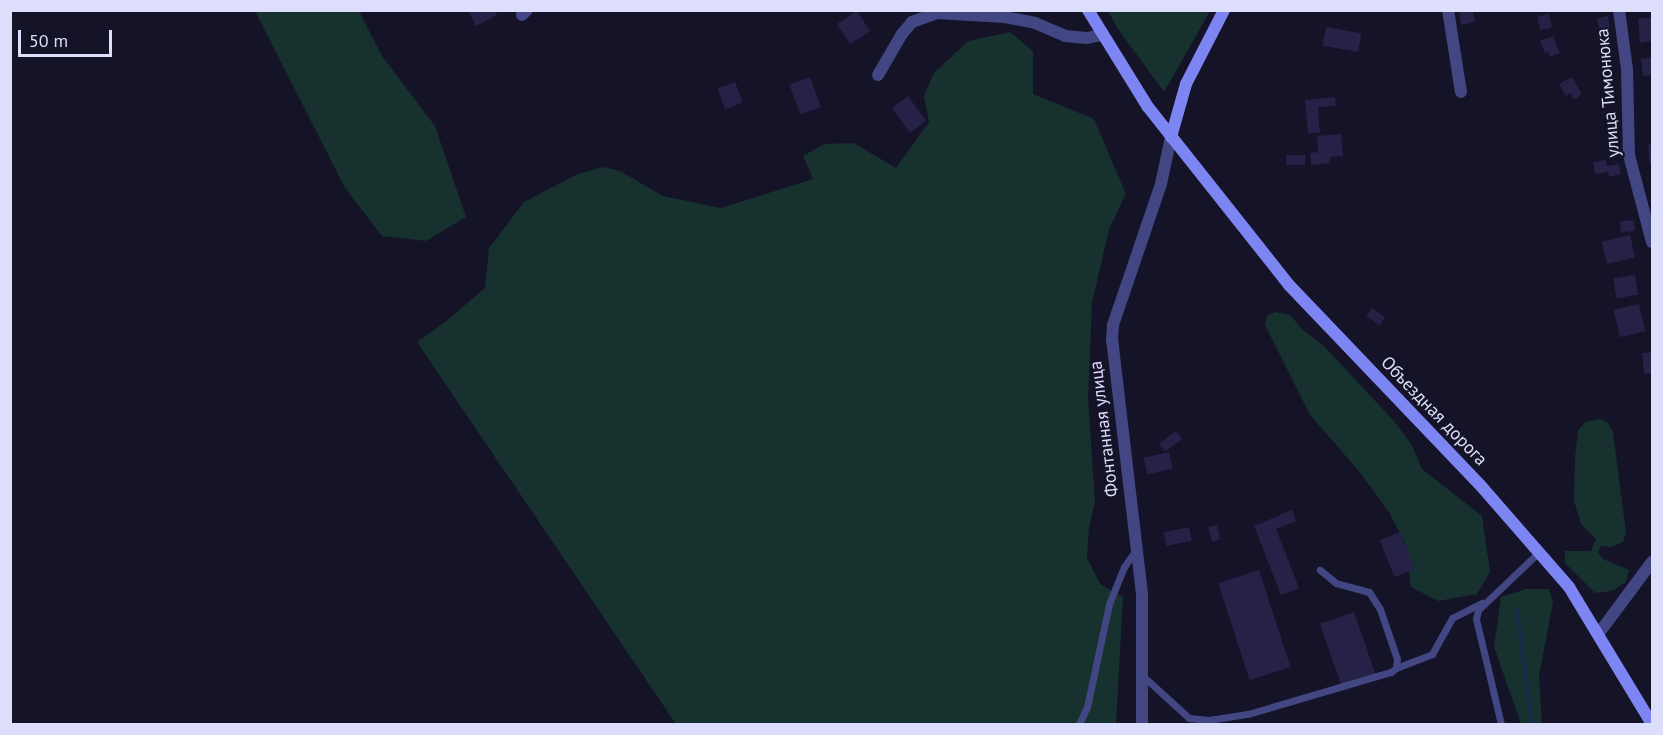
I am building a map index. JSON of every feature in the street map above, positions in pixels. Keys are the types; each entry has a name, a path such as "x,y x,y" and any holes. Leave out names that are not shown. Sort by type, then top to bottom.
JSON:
{"street":[{"name":"Объездная дорога","path":"1088,10 1101,35 1171,137 1289,285 1481,486 1569,587 1599,633 1652,724"},
{"path":"1171,137 1186,84 1224,10"},
{"path":"1448,10 1461,92"},
{"name":"улица Тимонюка","path":"1619,10 1627,69 1629,155 1653,242"},
{"path":"878,75 902,34 912,22 937,13 1005,17 1035,23 1065,36 1087,38 1101,35"},
{"name":"Фонтанная улица","path":"1142,724 1144,677 1142,594 1112,340 1113,325 1161,184 1171,137"},
{"path":"1599,633 1653,562"}],"lane":[{"path":"1078,724 1087,707 1109,604 1124,567 1136,550"},
{"path":"1144,677 1189,717 1209,720 1248,714 1391,672 1432,654 1452,618 1484,602 1540,551"},
{"path":"1320,570 1336,584 1369,592 1380,609 1396,659 1396,668"},
{"path":"1484,602 1476,619 1501,724"}],"green space":[{"path":"255,11 359,11 382,56 435,126 466,217 426,241 382,236 345,188"},
{"path":"1108,11 1210,11 1164,92 1118,29"},
{"path":"1010,32 1033,51 1033,94 1094,119 1126,194 1109,229 1092,303 1088,398 1095,502 1089,528 1087,558 1100,584 1123,597 1116,724 676,724 417,342 485,288 489,248 524,202 578,174 603,167 620,171 663,196 721,208 813,179 803,156 824,144 854,143 896,168 929,122 924,96 934,73 968,41"},
{"path":"1275,312 1290,315 1303,330 1324,346 1394,421 1411,444 1422,469 1482,516 1490,572 1477,594 1438,601 1411,587 1406,545 1389,512 1358,470 1310,415 1265,325 1267,316"},
{"path":"1601,419 1607,422 1613,432 1626,533 1623,542 1611,547 1601,546 1598,552 1603,559 1629,570 1626,582 1612,591 1595,593 1565,563 1565,551 1591,551 1596,539 1581,524 1574,501 1575,457 1578,431 1585,422"},
{"path":"1526,589 1549,589 1553,602 1539,676 1542,724 1521,724 1494,647 1501,597"}],"building":[{"path":"494,10 497,15 476,26 469,12"},
{"path":"1459,10 1473,10 1475,22 1461,25"},
{"path":"857,11 870,31 850,44 837,24"},
{"path":"1549,14 1552,28 1540,30 1537,16"},
{"path":"1608,16 1610,28 1599,30 1597,18"},
{"path":"1652,17 1652,41 1640,43 1638,19"},
{"path":"1326,27 1361,33 1358,52 1323,46"},
{"path":"1553,36 1560,53 1550,57 1548,52 1545,53 1540,41"},
{"path":"1652,57 1652,75 1643,76 1641,59"},
{"path":"810,77 821,107 800,115 789,85"},
{"path":"1572,77 1582,94 1574,100 1570,93 1566,96 1559,84"},
{"path":"735,82 743,103 725,109 717,89"},
{"path":"908,96 926,121 910,133 892,108"},
{"path":"1335,97 1336,106 1318,107 1320,133 1308,133 1305,100"},
{"path":"1341,134 1343,156 1330,157 1330,163 1311,165 1310,153 1318,152 1317,136"},
{"path":"1648,144 1652,144 1652,164 1650,164"},
{"path":"1286,155 1305,155 1305,165 1286,165"},
{"path":"1606,160 1607,166 1619,164 1621,174 1609,177 1608,172 1595,174 1593,162"},
{"path":"1634,220 1635,231 1621,232 1620,221"},
{"path":"1630,235 1635,257 1607,264 1602,242"},
{"path":"1635,275 1638,295 1616,298 1613,278"},
{"path":"1639,304 1645,331 1620,337 1614,310"},
{"path":"1372,308 1385,317 1379,325 1366,316"},
{"path":"1652,352 1652,373 1644,374 1642,353"},
{"path":"1176,431 1182,439 1165,452 1159,444"},
{"path":"1169,452 1173,469 1147,474 1144,458"},
{"path":"1292,510 1296,521 1276,529 1299,588 1281,595 1254,526"},
{"path":"1217,525 1220,539 1212,542 1208,527"},
{"path":"1189,527 1192,541 1166,546 1164,532"},
{"path":"1400,532 1415,569 1395,577 1380,540"},
{"path":"1259,570 1291,667 1250,680 1218,583"},
{"path":"1354,612 1376,675 1342,687 1320,624"}],"waterway":[{"path":"1517,610 1532,724"}]}
